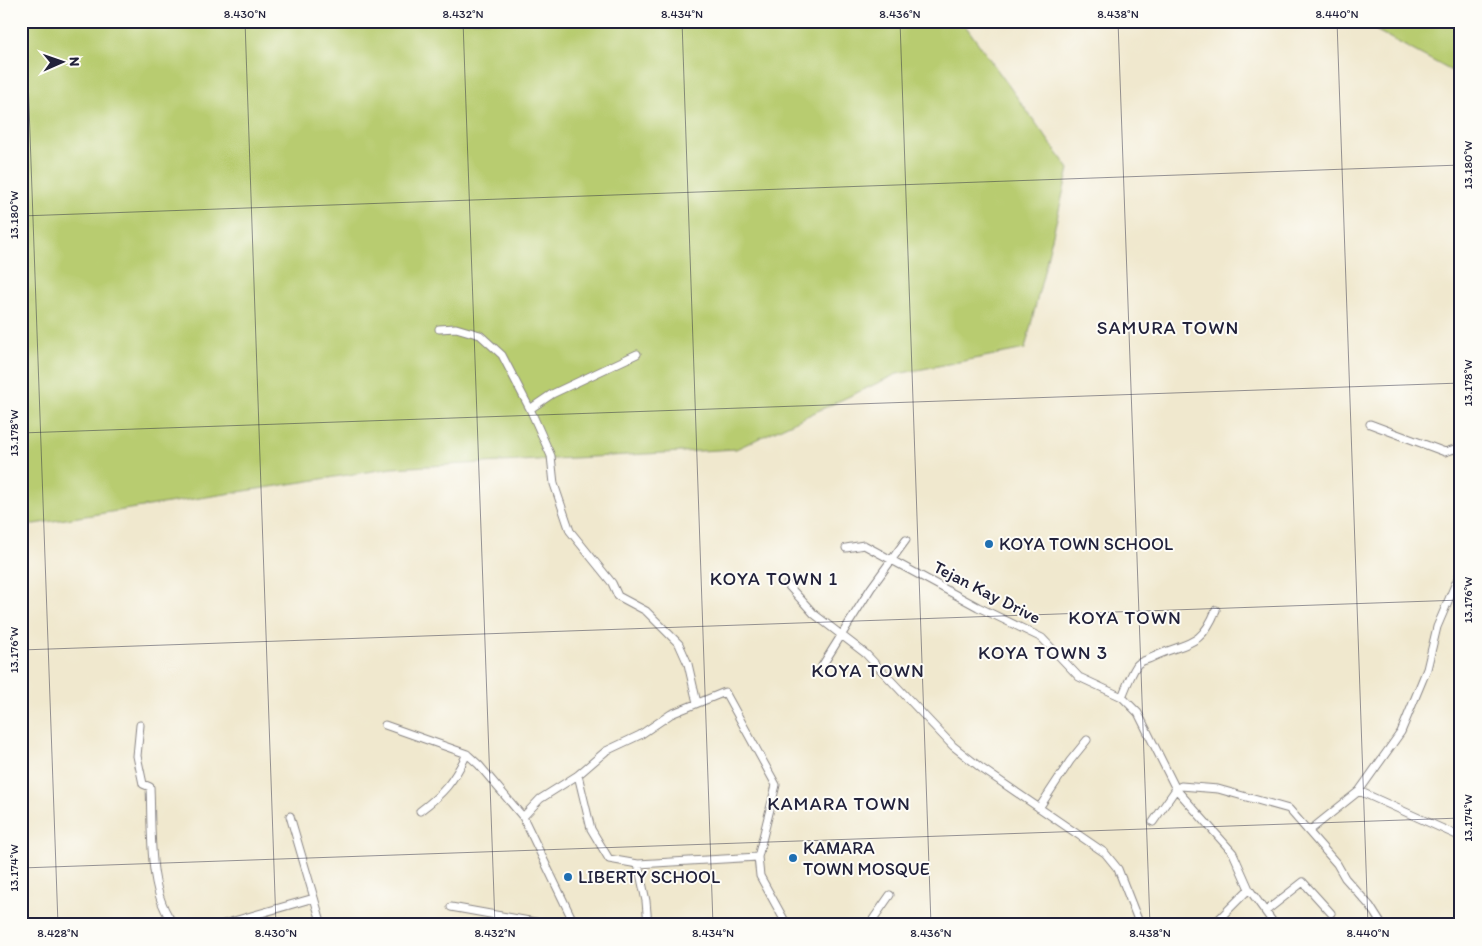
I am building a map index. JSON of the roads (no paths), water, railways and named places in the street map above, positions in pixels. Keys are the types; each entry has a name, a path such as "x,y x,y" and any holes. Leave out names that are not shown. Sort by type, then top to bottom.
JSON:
{"street":[{"path":"439,329 456,328 480,335 502,355 530,409 551,456 554,484 570,531 612,583 618,596 646,611 679,644 688,664 697,704"},
{"path":"530,409 552,394 637,354"},
{"path":"1370,424 1445,452 1461,447"},
{"path":"822,666 871,588 906,540"},
{"name":"Tejan Kay Drive","path":"846,548 864,545 893,559 978,607 1042,638 1079,676 1122,696 1138,713 1176,789 1233,853 1249,889 1275,925"},
{"path":"1309,832 1358,791 1401,732 1427,669 1437,627 1461,571"},
{"path":"787,584 814,614 866,654 953,746 981,768 1105,853 1118,869 1140,925"},
{"path":"1122,696 1138,664 1172,648 1192,644 1200,639 1210,628 1216,610"},
{"path":"523,818 540,800 578,775 606,751 640,735 671,714 725,692 776,785 758,857 760,876 786,925"},
{"path":"140,725 138,756 143,784 150,787 153,855 161,905 175,925"},
{"path":"385,725 467,754 479,765 523,818 576,925"},
{"path":"1039,808 1070,761 1088,740"},
{"path":"420,811 442,794 456,776 467,754"},
{"path":"578,775 591,829 601,849 609,859 638,864 758,857"},
{"path":"1153,822 1176,789 1181,786 1218,789 1289,809 1337,864 1345,878 1370,906 1382,925"},
{"path":"1358,791 1461,838"},
{"path":"290,816 322,925"},
{"path":"638,864 646,902 648,925"},
{"path":"1266,911 1303,882 1331,913"},
{"path":"1213,925 1249,889"},
{"path":"869,925 890,895"},
{"path":"220,925 314,898"},
{"path":"451,907 552,925"},
{"path":"253,916 256,925"}],"place":[{"name":"KOYA TOWN SCHOOL","path":"989,544"},
{"name":"KAMARA TOWN MOSQUE","path":"793,858"},
{"name":"LIBERTY SCHOOL","path":"568,877"}],"district":[{"name":"SAMURA TOWN","path":"1168,327"},
{"name":"KOYA TOWN 1","path":"774,578"},
{"name":"KOYA TOWN","path":"1125,617"},
{"name":"KOYA TOWN 3","path":"1043,652"},
{"name":"KOYA TOWN","path":"868,670"},
{"name":"KAMARA TOWN","path":"839,803"}]}
